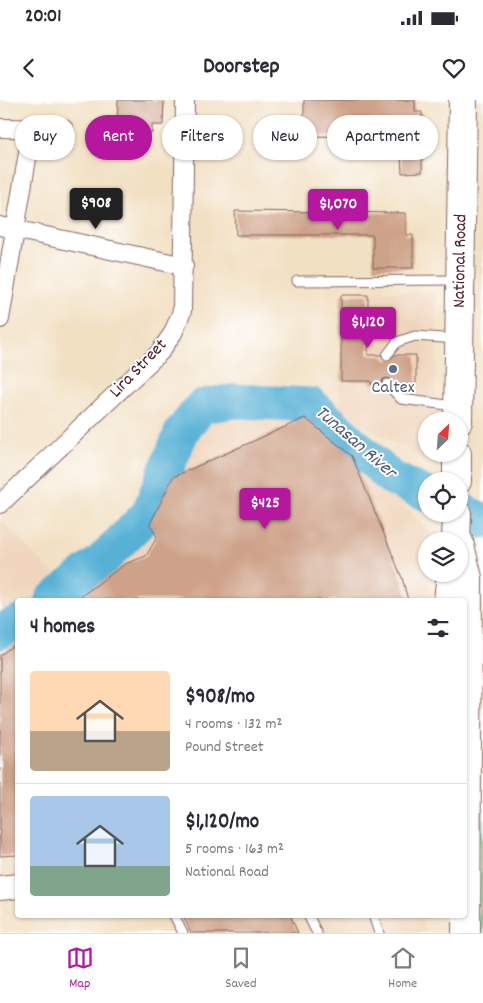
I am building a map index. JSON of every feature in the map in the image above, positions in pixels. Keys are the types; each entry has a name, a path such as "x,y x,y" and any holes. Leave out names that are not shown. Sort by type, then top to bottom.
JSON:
{"highway":[{"name":"National Road","path":"458,412 463,100"},
{"path":"453,582 457,598"},
{"path":"460,598 466,582"},
{"path":"467,696 471,738 467,861"},
{"path":"447,918 447,933"},
{"path":"466,918 466,933"}],"main road":[{"path":"467,616 483,640"},
{"path":"0,888 15,886"}],"street":[{"name":"Lira Street","path":"0,504 160,352 173,333 182,311 185,100"},
{"path":"0,128 15,128"},
{"path":"0,319 8,227 24,160"},
{"path":"8,227 184,266"}],"lane":[{"path":"297,281 460,280"},
{"path":"387,355 397,342 415,336 459,339"},
{"path":"387,384 401,399 450,412"},
{"path":"176,918 183,933"},
{"path":"310,918 317,933"},
{"path":"374,918 379,933"}],"shaded area":[{"path":"340,291 436,292 436,412 418,412 418,456 340,412"},
{"path":"219,413 308,416 373,474 429,532 418,532 418,582 430,582 429,598 75,598 110,575 146,530 191,441"},
{"path":"0,520 59,580 35,598 15,598 15,612 0,623"},
{"path":"164,918 423,918 423,933 171,933"}],"green space":[{"path":"483,809 483,933 479,933 480,819"}],"building":[{"path":"118,100 164,100 162,125 152,125 152,115 118,115"},
{"path":"304,100 415,100 415,112 422,112 422,115 327,115 327,136 317,136 317,115 304,115"},
{"path":"401,160 422,160 422,172 402,173"},
{"path":"235,211 406,213 406,235 413,235 413,268 373,268 373,235 236,235"},
{"path":"341,295 368,295 368,355 381,355 387,361 395,355 416,355 416,384 396,384 388,378 383,379 381,384 371,384 371,381 341,381"},
{"path":"305,418 352,456 402,578 407,598 79,598 125,564 146,556 157,537 150,524 173,477"},
{"path":"15,644 15,855 0,856 0,655"},
{"path":"184,918 291,918 298,933 191,933"}],"waterway":[{"name":"Tunasan River","path":"55,598 101,561 148,514 182,431 202,406 236,401 312,405 390,477 418,490"},
{"name":"Tunasan River","path":"468,514 483,521"},
{"name":"Tunasan River","path":"0,632 15,624"}],"place":[{"name":"Caltex","path":"393,369"}]}
